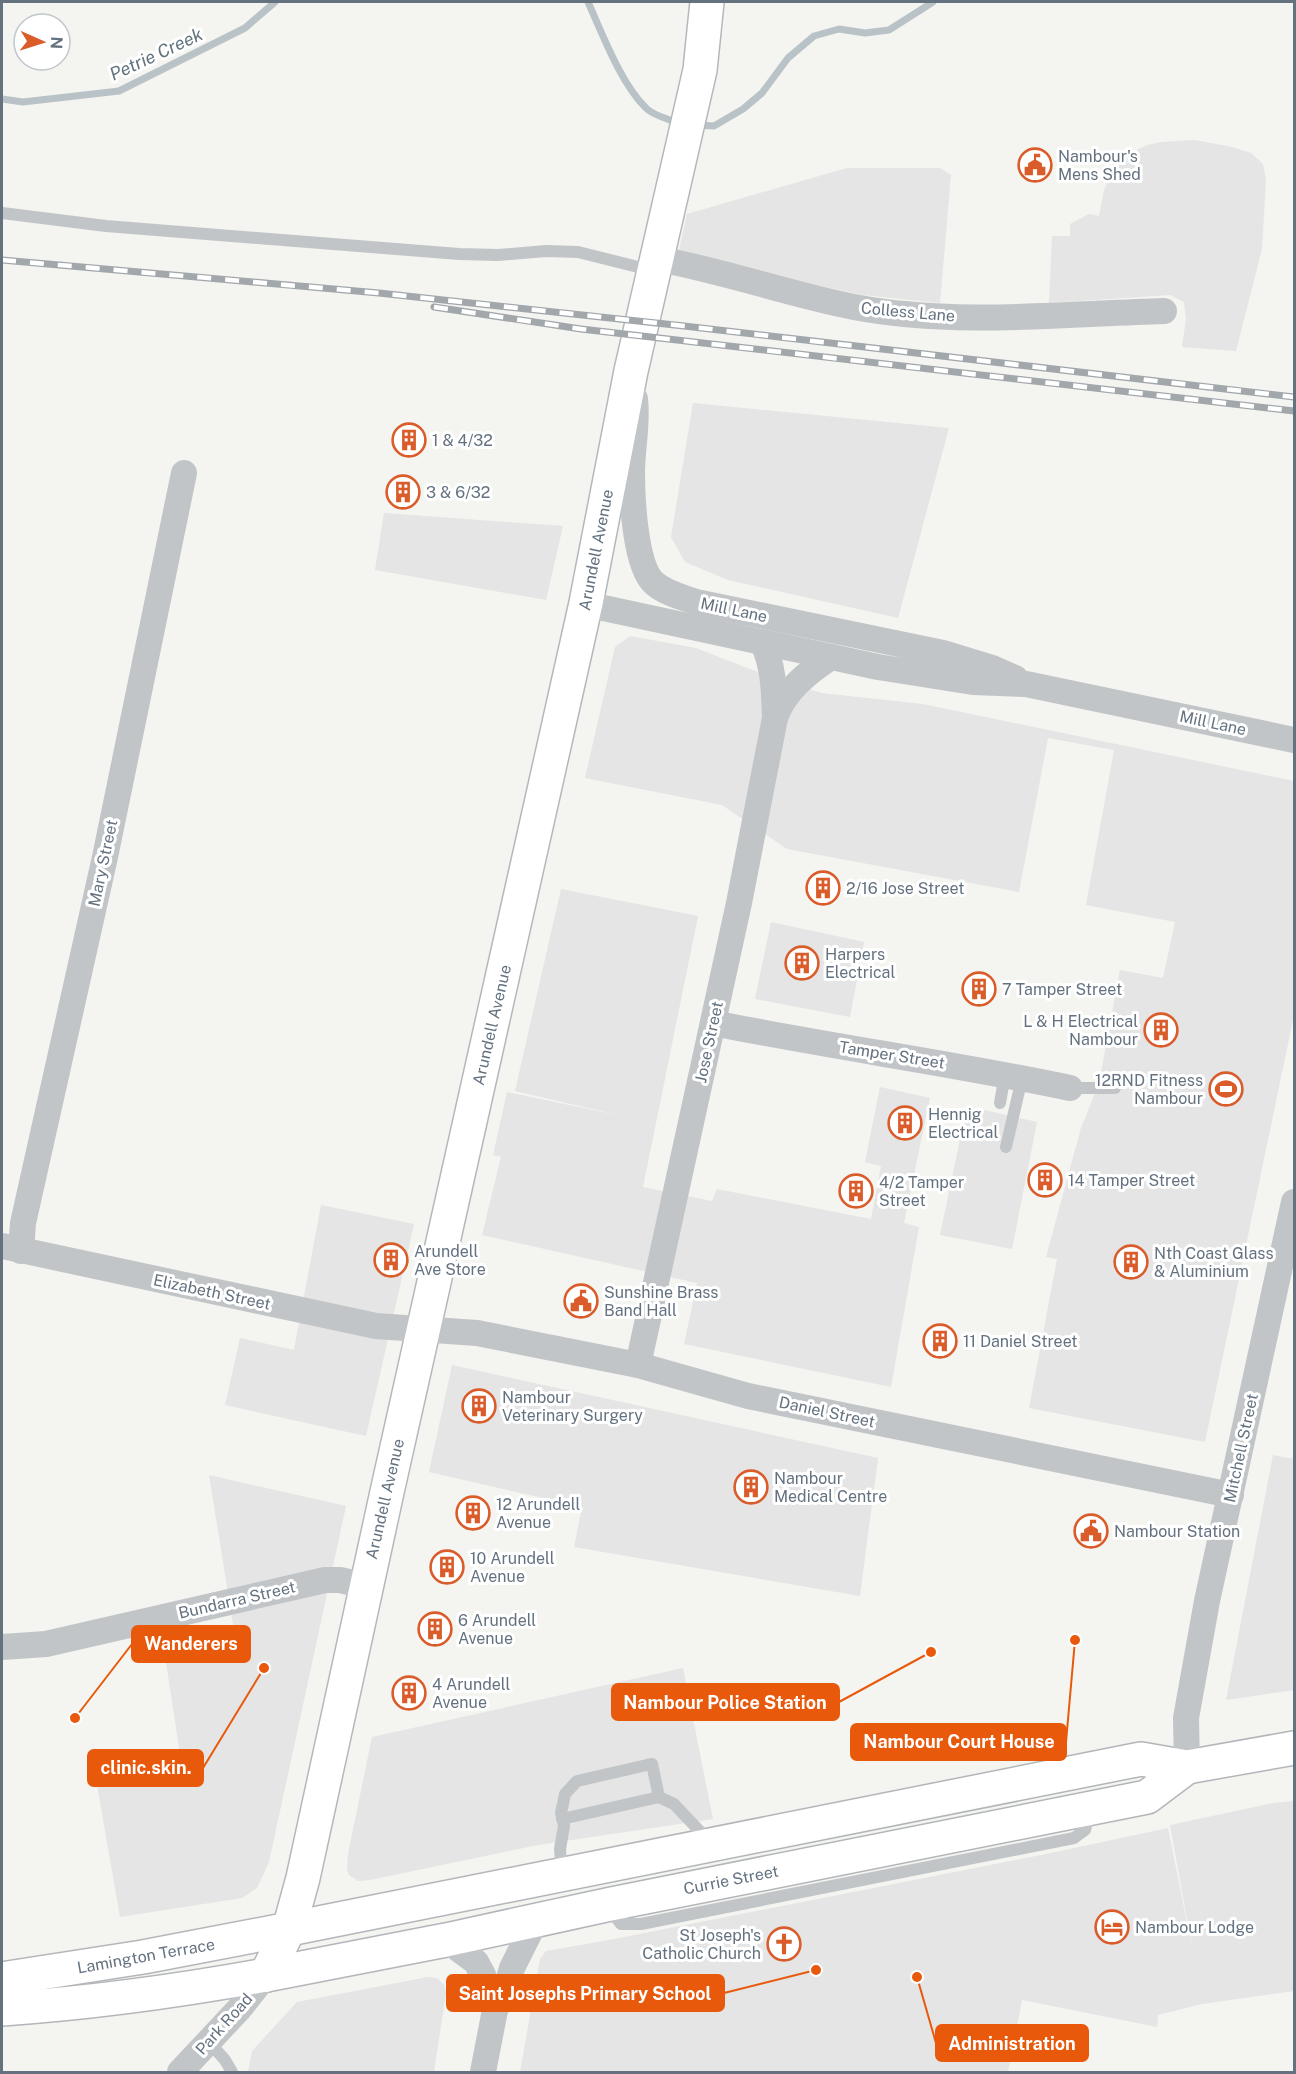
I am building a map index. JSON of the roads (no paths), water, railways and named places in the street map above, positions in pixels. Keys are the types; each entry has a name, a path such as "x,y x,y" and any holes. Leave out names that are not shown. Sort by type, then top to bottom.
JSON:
{"main road":[{"name":"Arundell Avenue","path":"266,1975 290,1929 303,1878 585,604 631,371 704,54 708,2"},
{"name":"Arundell Avenue","path":"704,54 718,23 724,2"},
{"name":"Currie Street","path":"266,1975 446,1940 611,1904 1141,1759 1187,1767 1294,1748"},
{"name":"Currie Street","path":"290,1929 711,1844 1090,1810 1147,1797 1187,1767"},
{"name":"Lamington Terrace","path":"2,1979 143,1958 290,1929"},
{"path":"2,2008 65,2005 266,1975"}],"street":[{"name":"Colless Lane","path":"657,265 704,268 854,307 914,314 977,317 1164,311"},
{"name":"Mill Lane","path":"631,371 637,415 632,472 634,509 640,556 644,568 655,584 696,602 963,658 992,668 1026,684"},
{"name":"Mary Street","path":"11,1249 23,1224 105,857 184,473"},
{"name":"Mill Lane","path":"585,604 831,657 973,682 1026,684 1294,740"},
{"name":"Jose Street","path":"763,643 770,658 774,679 775,718"},
{"name":"Jose Street","path":"638,1365 713,1023 775,718 781,703 793,688 831,657"},
{"name":"Tamper Street","path":"713,1023 1070,1088"},
{"name":"Mitchell Street","path":"1187,1767 1186,1718 1208,1601 1294,1202"},
{"name":"Elizabeth Street","path":"11,1249 366,1324 393,1329 424,1330"},
{"name":"Daniel Street","path":"424,1330 477,1334 638,1365 760,1398 1231,1495"},
{"name":"Bundarra Street","path":"2,1647 46,1644 325,1580 340,1580 366,1586"},
{"path":"483,2073 495,2010 507,1986 512,1968 536,1920"},
{"path":"446,1940 476,1962 495,2010"},
{"name":"Park Road","path":"180,2073 266,1975"}],"lane":[{"path":"2,213 106,226 459,254 578,252 657,265"},
{"path":"1000,1103 1014,1076"},
{"path":"1006,1147 1014,1076"},
{"path":"1070,1088 1115,1088"},
{"path":"562,1874 560,1849 564,1826 561,1813 565,1794 577,1781 652,1764 659,1797"},
{"path":"562,1819 659,1797 674,1804 711,1844"},
{"path":"611,1904 621,1924 641,1924 840,1885 1077,1837 1084,1830 1090,1810"},
{"path":"209,2042 225,2060 232,2073"}],"waterway":[{"name":"Petrie Creek","path":"2,99 23,102 119,91 245,28 275,2"},
{"name":"Petrie Creek","path":"588,2 613,58 637,98 653,113 680,124"},
{"name":"Petrie Creek","path":"697,125 714,126 743,109 762,93 788,58 814,36 839,29 865,33 889,30 933,2"}],"railway":[{"path":"2,260 379,293 1294,397"},
{"path":"434,307 581,329 1294,411"}],"place":[{"name":"Nambour's Mens Shed","path":"1035,165"},
{"name":"1 & 4/32","path":"409,440"},
{"name":"3 & 6/32","path":"403,492"},
{"name":"2/16 Jose Street","path":"823,888"},
{"name":"Harpers Electrical","path":"802,963"},
{"name":"7 Tamper Street","path":"979,989"},
{"name":"L & H Electrical Nambour","path":"1161,1030"},
{"name":"12RND Fitness Nambour","path":"1226,1089"},
{"name":"Hennig Electrical","path":"905,1123"},
{"name":"14 Tamper Street","path":"1045,1180"},
{"name":"4/2 Tamper Street","path":"856,1191"},
{"name":"Arundell Ave Store","path":"391,1260"},
{"name":"Nth Coast Glass & Aluminium","path":"1131,1262"},
{"name":"Sunshine Brass Band Hall","path":"581,1301"},
{"name":"11 Daniel Street","path":"940,1341"},
{"name":"Nambour Veterinary Surgery","path":"479,1406"},
{"name":"Nambour Medical Centre","path":"751,1487"},
{"name":"12 Arundell Avenue","path":"473,1513"},
{"name":"Nambour Station","path":"1091,1531"},
{"name":"10 Arundell Avenue","path":"447,1567"},
{"name":"6 Arundell Avenue","path":"435,1629"},
{"name":"Nambour Court House","path":"1075,1640"},
{"name":"Nambour Police Station","path":"931,1652"},
{"name":"clinic.skin.","path":"264,1668"},
{"name":"4 Arundell Avenue","path":"409,1693"},
{"name":"Wanderers","path":"75,1718"},
{"name":"Nambour Lodge","path":"1112,1927"},
{"name":"St Joseph's Catholic Church","path":"784,1944"},
{"name":"Saint Josephs Primary School","path":"816,1970"},
{"name":"Administration","path":"917,1977"}]}
